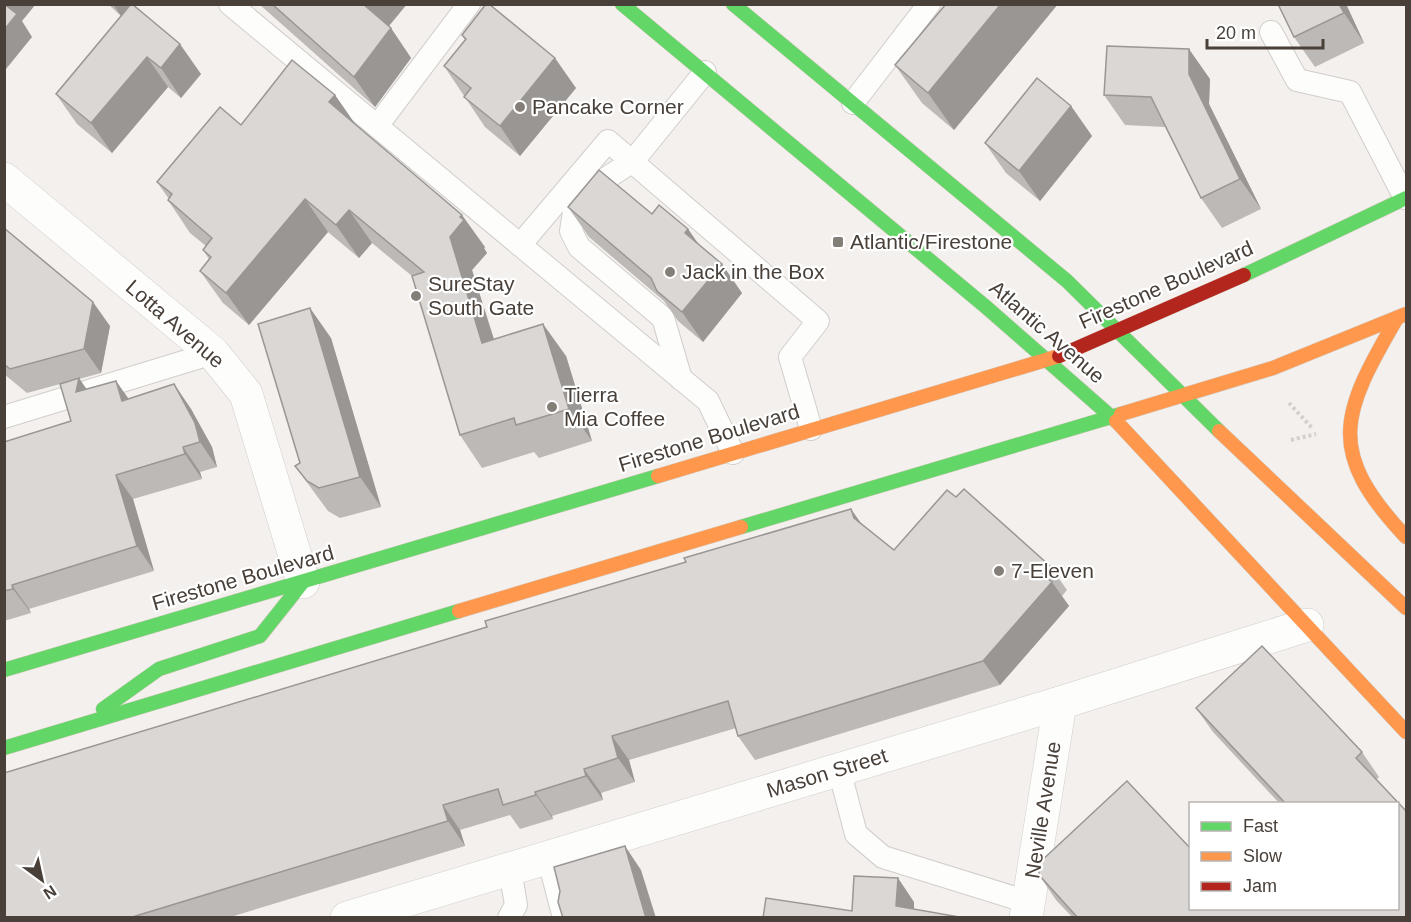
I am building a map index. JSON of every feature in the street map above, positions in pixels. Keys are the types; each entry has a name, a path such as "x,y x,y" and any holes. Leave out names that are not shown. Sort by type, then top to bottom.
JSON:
{"main road":[{"name":"Atlantic Avenue","path":"622,4 1049,360 1112,417 1407,732"},
{"path":"733,4 1058,273 1119,330 1184,398 1407,608"},
{"name":"Firestone Boulevard","path":"4,670 1049,360 1406,198"},
{"path":"4,748 1112,417 1184,398 1321,352 1402,316"},
{"path":"1402,316 1367,369 1348,427 1353,465 1370,496 1407,537"},
{"path":"83,724 159,669 260,636 303,582"}],"street":[{"name":"Lotta Avenue","path":"4,178 213,353 246,394 303,582"},
{"name":"Mason Street","path":"347,918 400,910 510,868 1060,703 1307,625"},
{"name":"Neville Avenue","path":"1027,910 1060,703"}],"lane":[{"path":"230,4 708,400 733,453"},
{"path":"377,126 469,4"},
{"path":"853,103 929,4"},
{"path":"1270,32 1297,80 1350,92 1406,198"},
{"path":"681,379 663,318 579,247 571,231 574,212 596,185 633,160 705,72"},
{"path":"520,245 608,141 633,160 818,321 790,357 811,429"},
{"path":"4,417 213,353"},
{"path":"839,770 856,834 883,857 1027,910"},
{"path":"548,857 564,918"},
{"path":"509,918 516,905 510,868"}],"path":[{"path":"1289,403 1311,426 1314,434"},
{"path":"1291,440 1325,432"}],"building":[{"path":"4,4 17,14 4,30"},
{"path":"131,4 180,44 161,68 147,57 91,123 56,94"},
{"path":"272,4 363,4 391,28 354,77"},
{"path":"486,4 489,4 555,58 500,126 464,97 471,88 444,66 466,39 462,35"},
{"path":"946,4 1001,4 928,93 895,65"},
{"path":"1278,4 1339,4 1344,13 1294,37"},
{"path":"1107,46 1189,49 1189,74 1240,179 1201,198 1151,97 1104,95"},
{"path":"292,60 335,95 329,102 462,215 460,217 464,220 450,237 482,343 543,324 569,409 516,425 514,418 460,435 412,276 424,272 349,210 336,225 305,199 226,293 200,271 211,257 203,250 212,238 168,200 172,194 157,182 220,107 241,125"},
{"path":"1037,78 1071,106 1019,171 985,143"},
{"name":"Jack in the Box","path":"599,170 652,214 659,205 688,229 685,233 722,264 682,312 657,291 651,278 568,207"},
{"path":"4,228 93,302 84,349 10,369 4,364"},
{"path":"310,308 360,477 319,488 307,481 295,466 300,463 258,324"},
{"path":"79,378 76,392 116,381 122,401 174,384 195,423 200,442 183,447 185,454 116,475 137,546 12,585 13,589 4,591 4,442 71,421 60,384"},
{"path":"964,489 1050,566 1042,574 1052,582 983,661 738,736 728,701 612,736 618,758 584,769 586,776 535,792 536,795 503,805 498,789 443,805 448,821 129,918 4,918 4,773 487,627 485,621 686,562 684,558 851,509 854,518 894,550 947,490 956,497"},
{"path":"1262,646 1362,752 1356,758 1398,802 1284,802 1196,708"},
{"path":"1127,781 1189,847 1189,910 1399,910 1399,804 1407,812 1407,918 1078,918 1039,875 1039,863"},
{"path":"625,846 646,918 563,918 558,902 560,891 554,867"},
{"path":"854,876 898,878 896,906 965,918 763,918 766,898 852,911"}],"traffic: fast":[{"path":"622,4 986,307 1116,421"},
{"path":"733,4 1067,281 1219,431"},
{"path":"1244,275 1406,198"},
{"path":"741,527 1121,414"},
{"path":"4,670 658,476"},
{"path":"103,709 159,669 260,636 303,582"},
{"path":"4,748 459,611"}],"traffic: slow":[{"path":"1121,414 1273,368 1406,314"},
{"path":"1397,318 1363,381 1354,407 1350,431 1353,455 1363,480 1380,507 1406,537"},
{"path":"658,476 1059,356"},
{"path":"1116,421 1406,732"},
{"path":"1219,431 1406,608"},
{"path":"459,611 741,527"}],"traffic: jam":[{"path":"1059,356 1244,275"}],"place":[{"name":"Pancake Corner","path":"520,107"},
{"name":"Atlantic/Firestone","path":"838,242"},
{"name":"Jack in the Box","path":"670,272"},
{"name":"SureStay South Gate","path":"416,296"},
{"name":"Tierra Mia Coffee","path":"552,407"},
{"name":"7-Eleven","path":"999,571"}]}
